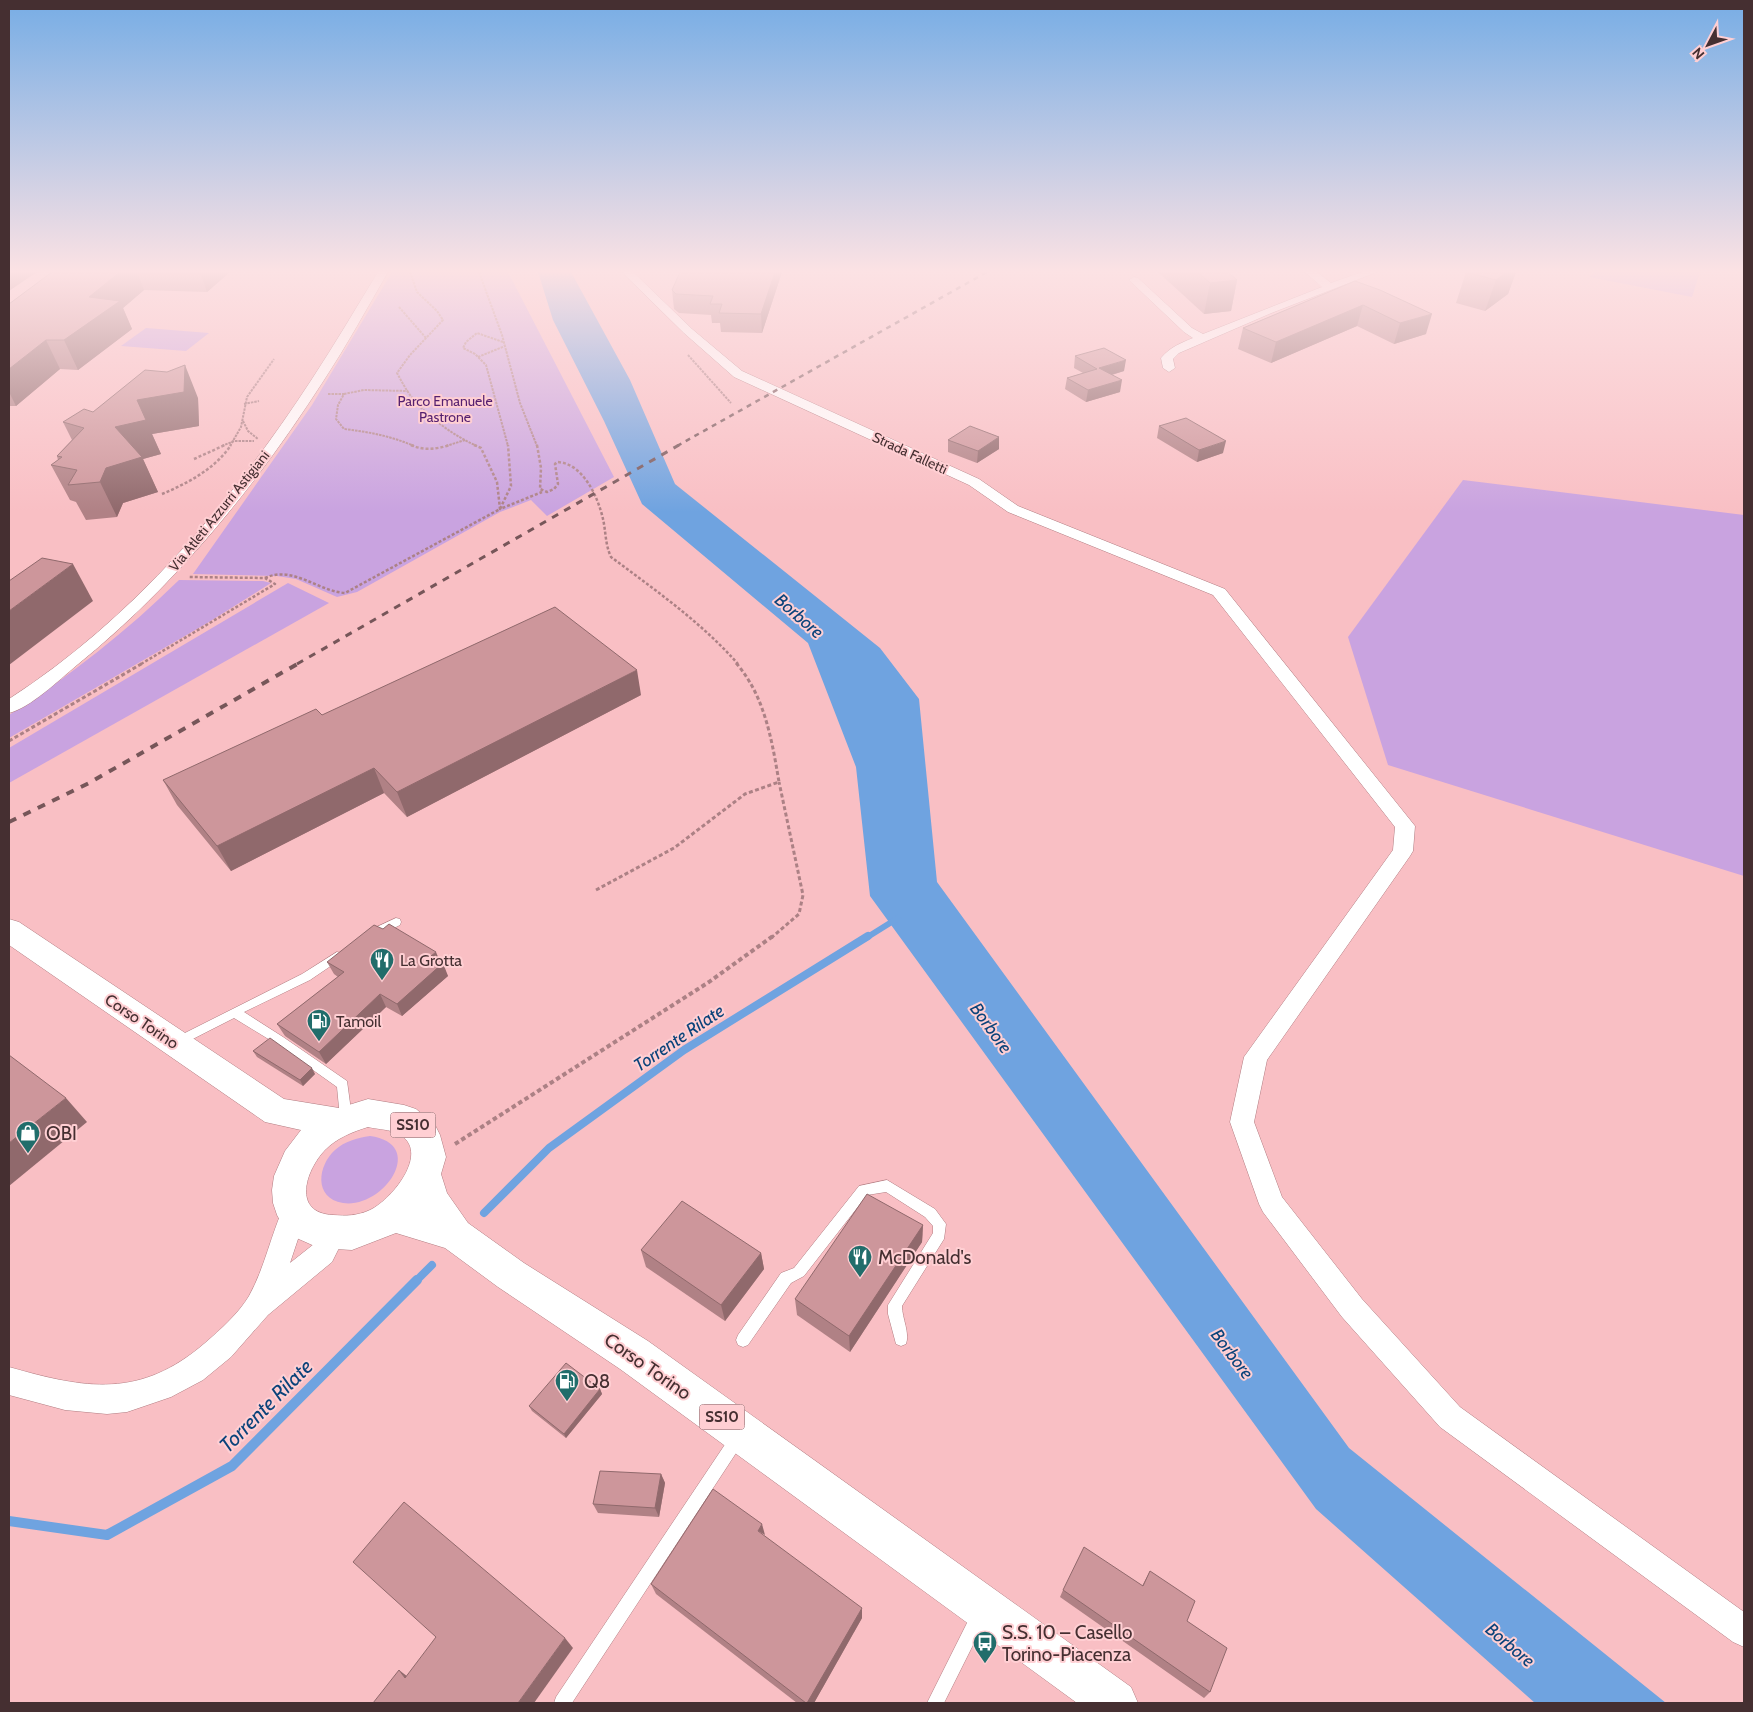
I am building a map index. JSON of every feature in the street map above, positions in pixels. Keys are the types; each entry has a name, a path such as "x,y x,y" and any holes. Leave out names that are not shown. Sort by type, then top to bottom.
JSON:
{"main road":[{"name":"Corso Torino","path":"9,930 276,1112 343,1120"},
{"name":"Corso Torino","path":"276,1112 291,1140 295,1163"},
{"name":"Corso Torino","path":"294,1212 288,1197 289,1180 295,1163 313,1139 343,1120 368,1113 388,1113 405,1119 419,1129 427,1144 427,1169 432,1200 455,1235"},
{"path":"294,1212 303,1223 316,1230 333,1234 353,1233 367,1229 393,1216 417,1192 427,1169"},
{"name":"Corso Torino","path":"393,1216 455,1235 511,1275 634,1355 1115,1703"}],"street":[{"name":"Via Atleti Azzurri Astigiani","path":"9,707 117,625 166,577 244,484 309,394 335,352"},
{"name":"Strada Falletti","path":"712,352 738,374 974,482 1013,509 1219,592 1405,826 1403,851 1256,1057 1242,1122 1272,1204 1352,1308 1450,1417 1744,1631"},
{"path":"1169,368 1167,358 1173,352"},
{"path":"9,1381 55,1394 88,1399 123,1399 165,1387 219,1350 239,1331 258,1306 274,1271 294,1212"},
{"path":"258,1306 323,1253 333,1234"}],"lane":[{"path":"358,941 396,922"},
{"path":"175,1044 234,1012 306,977 343,951"},
{"path":"234,1012 279,1040 343,1085 343,1120"},
{"path":"743,1340 786,1278 799,1272 863,1190 887,1186 930,1212 940,1224 939,1235 895,1305 895,1314 901,1339"},
{"path":"562,1703 742,1432"},
{"path":"934,1703 984,1607"}],"path":[{"path":"413,352 397,374 408,391 433,418 465,440 481,448 497,482 500,509"},
{"path":"469,352 486,365 507,438 511,486 500,509"},
{"path":"478,357 491,352"},
{"path":"507,352 520,403 537,446 541,468 540,489 542,492"},
{"path":"162,494 204,470 228,450 242,426 242,408 246,398 274,359"},
{"path":"326,394 344,394 364,390 408,391"},
{"path":"344,394 338,405 336,419 344,430 379,434 418,448 438,449 465,440"},
{"path":"244,404 259,401"},
{"path":"194,459 234,441 261,441 248,431 242,420"},
{"path":"166,577 265,578 274,574 285,574 298,576 333,592 345,593 500,509 554,489 558,484 554,471 555,464 567,461 576,466 599,506 604,521 605,546 611,557 716,640 739,666 751,684 766,723 803,894 799,914 775,935 709,982 427,1169"},
{"path":"9,741 275,584 265,578"},
{"path":"596,890 674,848 708,824 726,807 746,794 779,782"}],"green space":[{"name":"Parco Emanuele Pastrone","path":"344,352 549,352 614,477 547,516 531,500 500,512 357,592 337,597 296,579 277,576 193,574 312,405"},
{"path":"1463,480 1744,515 1744,876 1388,765 1348,637"},
{"path":"179,580 263,581 271,583 209,622 9,738 9,715 54,685 97,652"},
{"path":"288,583 329,603 9,783 9,748"},
{"path":"370,1136 387,1141 396,1151 398,1162 394,1175 385,1187 373,1196 358,1202 343,1203 333,1200 327,1195 321,1180 322,1172 329,1156 347,1142"}],"water":[{"name":"Borbore","path":"569,352 615,352 630,380 675,484 880,648 919,699 937,882 1349,1448 1666,1703 1535,1703 1316,1509 870,896 856,767 808,643 642,504 604,421"}],"building":[{"path":"9,352 31,352 9,369"},
{"path":"1090,352 1111,352 1126,360 1099,368 1122,380 1088,390 1067,378 1097,369 1075,356"},
{"path":"185,365 184,392 137,400 146,420 115,427 142,457 106,468 100,482 68,485 77,470 51,465 62,457 57,456 84,428 63,422 84,409 93,412 145,370 167,372"},
{"path":"1186,418 1226,441 1199,450 1159,426"},
{"path":"970,426 999,437 978,451 948,440"},
{"path":"42,558 73,564 9,611 9,581"},
{"path":"555,607 637,670 397,792 374,768 217,846 163,780 316,709 322,715"},
{"path":"389,924 436,952 431,956 443,963 397,1004 380,994 319,1052 277,1024 344,972 327,962 374,925 383,929"},
{"path":"270,1038 312,1068 300,1080 253,1051"},
{"path":"9,1055 66,1098 9,1143"},
{"name":"McDonald's","path":"867,1194 923,1225 849,1336 795,1299"},
{"path":"682,1201 761,1253 721,1305 641,1250"},
{"path":"566,1363 600,1389 564,1434 529,1406"},
{"path":"600,1471 661,1474 655,1508 593,1504"},
{"path":"713,1489 762,1524 758,1531 862,1608 807,1703 651,1584"},
{"path":"404,1502 565,1638 518,1703 373,1703 399,1670 405,1678 436,1637 353,1562"},
{"path":"1084,1547 1143,1586 1150,1571 1195,1601 1187,1621 1227,1648 1210,1692 1063,1590"}],"waterway":[{"name":"Torrente Rilate","path":"866,938 898,918"},
{"name":"Torrente Rilate","path":"484,1213 549,1148 684,1050 868,936"},
{"name":"Torrente Rilate","path":"417,1280 432,1265"},
{"name":"Torrente Rilate","path":"9,1521 107,1535 232,1466 417,1280"}],"railway":[{"path":"677,446 845,352"},
{"path":"297,664 679,445"},
{"path":"9,822 89,783 299,663"}],"place":[{"name":"La Grotta","path":"382,981"},
{"name":"Tamoil","path":"319,1042"},
{"name":"OBI","path":"28,1154"},
{"name":"McDonald's","path":"860,1278"},
{"name":"Q8","path":"567,1402"},
{"name":"S.S. 10 – Casello Torino-Piacenza","path":"985,1664"}]}
